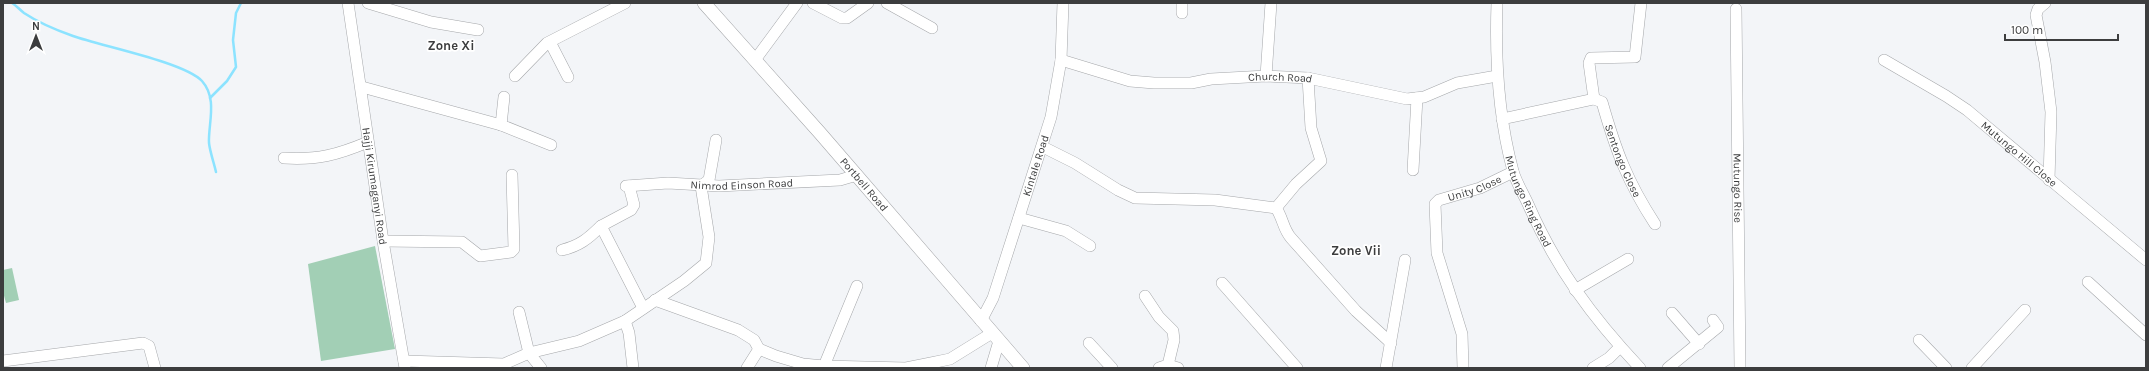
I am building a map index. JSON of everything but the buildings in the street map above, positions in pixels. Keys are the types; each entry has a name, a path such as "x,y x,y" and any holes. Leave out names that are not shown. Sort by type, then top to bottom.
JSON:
{"main road":[{"name":"Portbell Road","path":"704,3 857,175 1023,368"}],"street":[{"name":"Hajji Kirumaganyi Road","path":"348,3 362,87 368,142 383,241 405,364"},
{"path":"368,3 431,22 478,30"},
{"path":"515,76 534,55 550,42 625,3"},
{"path":"755,60 797,3"},
{"path":"813,3 842,18 847,18 868,3"},
{"path":"887,3 932,28"},
{"name":"Kintale Road","path":"981,321 993,298 1043,147 1051,117 1061,60 1063,3"},
{"path":"1266,76 1271,3"},
{"name":"Mutungo Ring Road","path":"1497,3 1497,76 1502,119 1513,172 1549,250 1575,290 1620,347 1640,368"},
{"path":"1502,119 1594,99 1589,63 1591,58 1635,57 1639,36 1641,3"},
{"path":"2046,3 2038,9 2036,15 2045,62 2051,112 2049,180"},
{"name":"Mutungo Rise","path":"1736,9 1740,368"},
{"path":"550,42 568,77"},
{"name":"Church Road","path":"1061,60 1130,81 1154,83 1191,83 1211,79 1266,76 1308,78 1406,99 1424,97 1456,83 1497,76"},
{"name":"Mutungo Hill Close","path":"1884,60 1967,110 2146,260"},
{"path":"1276,208 1296,184 1321,161 1311,128 1308,78"},
{"path":"362,87 500,125 551,145"},
{"path":"500,125 504,97"},
{"path":"1413,170 1417,98"},
{"name":"Sentongo Close","path":"1594,99 1602,102 1624,172 1655,224"},
{"path":"405,364 504,364 529,353 579,341 625,321 684,281 706,263 709,237 701,186 709,180 716,140"},
{"path":"284,158 310,160 332,156 368,142"},
{"path":"1043,147 1075,163 1118,190 1135,198 1215,200 1276,208 1281,214 1285,231 1356,311 1391,343"},
{"name":"Unity Close","path":"1463,368 1462,334 1437,253 1435,204 1439,200 1480,188 1513,172"},
{"path":"383,241 462,242 480,256 511,252 514,249 512,175"},
{"name":"Nimrod Einson Road","path":"601,226 631,210 634,205 627,186 668,183 701,186 840,180 857,175"},
{"path":"1019,218 1066,231 1090,246"},
{"path":"562,250 574,248 586,242 601,226 644,308"},
{"path":"1386,368 1405,260"},
{"path":"1575,290 1628,260"},
{"path":"2088,282 2146,335"},
{"path":"1222,284 1297,368"},
{"path":"824,366 857,286"},
{"path":"1145,296 1159,317 1173,330 1174,340 1168,367"},
{"path":"655,300 738,330 754,340 759,349 802,366 906,368 951,364 996,337"},
{"path":"1972,368 2025,310"},
{"path":"519,312 529,353 541,368"},
{"path":"1672,313 1698,344"},
{"path":"1668,368 1718,327 1713,320"},
{"path":"625,321 629,333 633,368"},
{"path":"991,368 996,337"},
{"path":"1919,340 1946,368"},
{"path":"3,361 147,343 151,349 155,368"},
{"path":"1089,343 1112,368"},
{"path":"1593,368 1609,358 1620,347"},
{"path":"747,368 759,349"}],"green space":[{"path":"375,246 395,349 321,361 308,264"},
{"path":"12,268 19,300 6,303 3,292 3,270"}],"waterway":[{"path":"12,3 30,17 54,29 86,40 161,61 178,67 202,81 210,96 211,112 209,143 216,172"},
{"path":"210,98 227,81 236,67 233,40 236,13 241,3"}],"district":[{"name":"Zone Xi","path":"451,45"},
{"name":"Zone Vii","path":"1356,250"}]}
